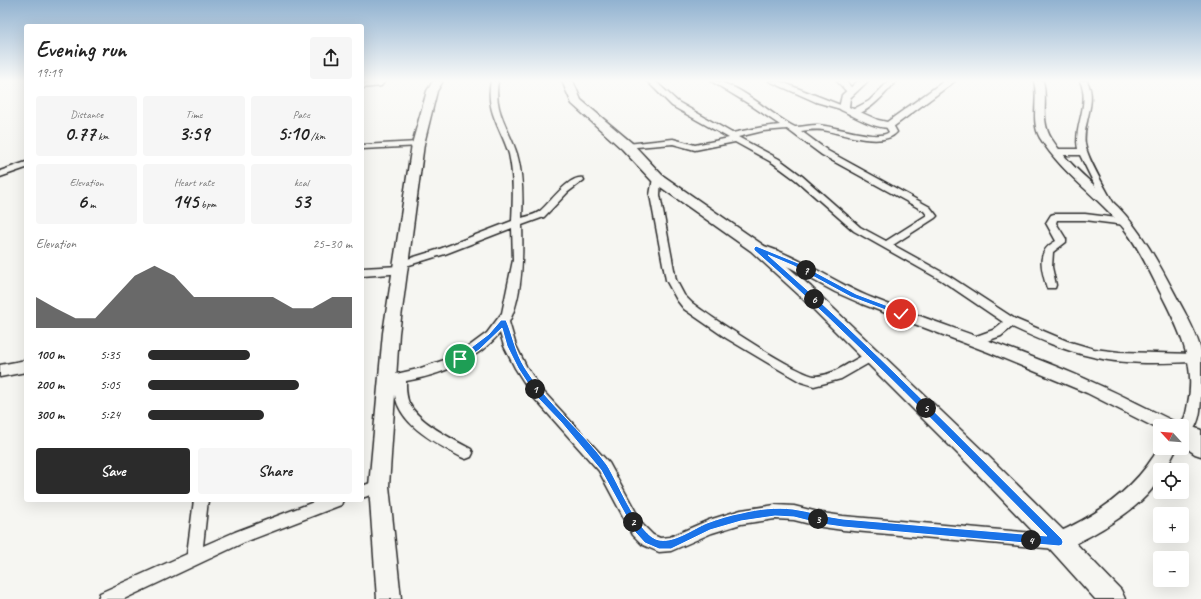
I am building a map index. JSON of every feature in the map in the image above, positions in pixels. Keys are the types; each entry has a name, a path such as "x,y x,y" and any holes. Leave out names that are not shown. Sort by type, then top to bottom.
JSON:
{"main road":[{"path":"388,599 379,486 393,379 391,334 418,144 427,109"},
{"path":"584,109 627,146 657,178 756,248 805,291 1059,542 1112,599"}],"street":[{"path":"466,453 418,422 405,410 393,379 419,374 460,359 491,336 503,322 508,313 518,260 517,223 519,189 513,153 495,109"},
{"path":"684,109 776,161 799,178 857,229 945,278 1011,322 1062,343 1094,353 1122,357 1195,358"},
{"path":"763,109 824,153 927,209 932,214 928,220 886,245"},
{"path":"627,146 673,141 695,148 764,129 791,129 808,127 825,128 851,135 884,137 889,136 893,132 889,125 875,122 846,109"},
{"path":"889,125 912,109"},
{"path":"1039,109 1040,125 1044,136 1056,152 1082,180 1125,222 1153,263 1186,330 1195,358 1200,387 1191,422 1189,424"},
{"path":"1086,109 1080,135 1083,152 1112,208"},
{"path":"364,146 418,144"},
{"path":"1056,152 1083,152"},
{"path":"0,174 24,166"},
{"path":"657,178 655,195 671,280 677,292 688,306 717,327 789,370 812,381 853,369 872,356"},
{"path":"364,272 401,267 541,214 548,209 565,190 580,180"},
{"path":"1051,285 1048,268 1048,252 1052,247 1061,242 1061,238 1051,223 1054,217 1085,217 1125,222"},
{"path":"756,248 796,265 840,289 867,301 975,341 1094,389 1153,419"},
{"path":"503,322 513,352 521,368 538,394 604,467 638,530 648,540 659,545 671,544 709,526 741,517 775,512 794,513 822,520 843,523 1059,542 1077,535 1120,506 1150,476 1164,455"},
{"path":"975,341 996,333 1011,322"},
{"path":"0,371 24,366"},
{"path":"1189,433 1201,436"},
{"path":"1189,436 1201,443"},
{"path":"1189,438 1201,449"},
{"path":"364,491 379,486"},
{"path":"194,557 201,502"},
{"path":"106,599 240,537 331,502"}],"route":[{"path":"460,359 491,336 503,322 510,346 521,368 538,394 586,445 604,467 638,530 648,540 659,545 671,544 709,526 741,517 775,512 794,513 822,520 843,523 1059,542 872,356 805,291 756,248 811,272 840,289 901,314"}]}
